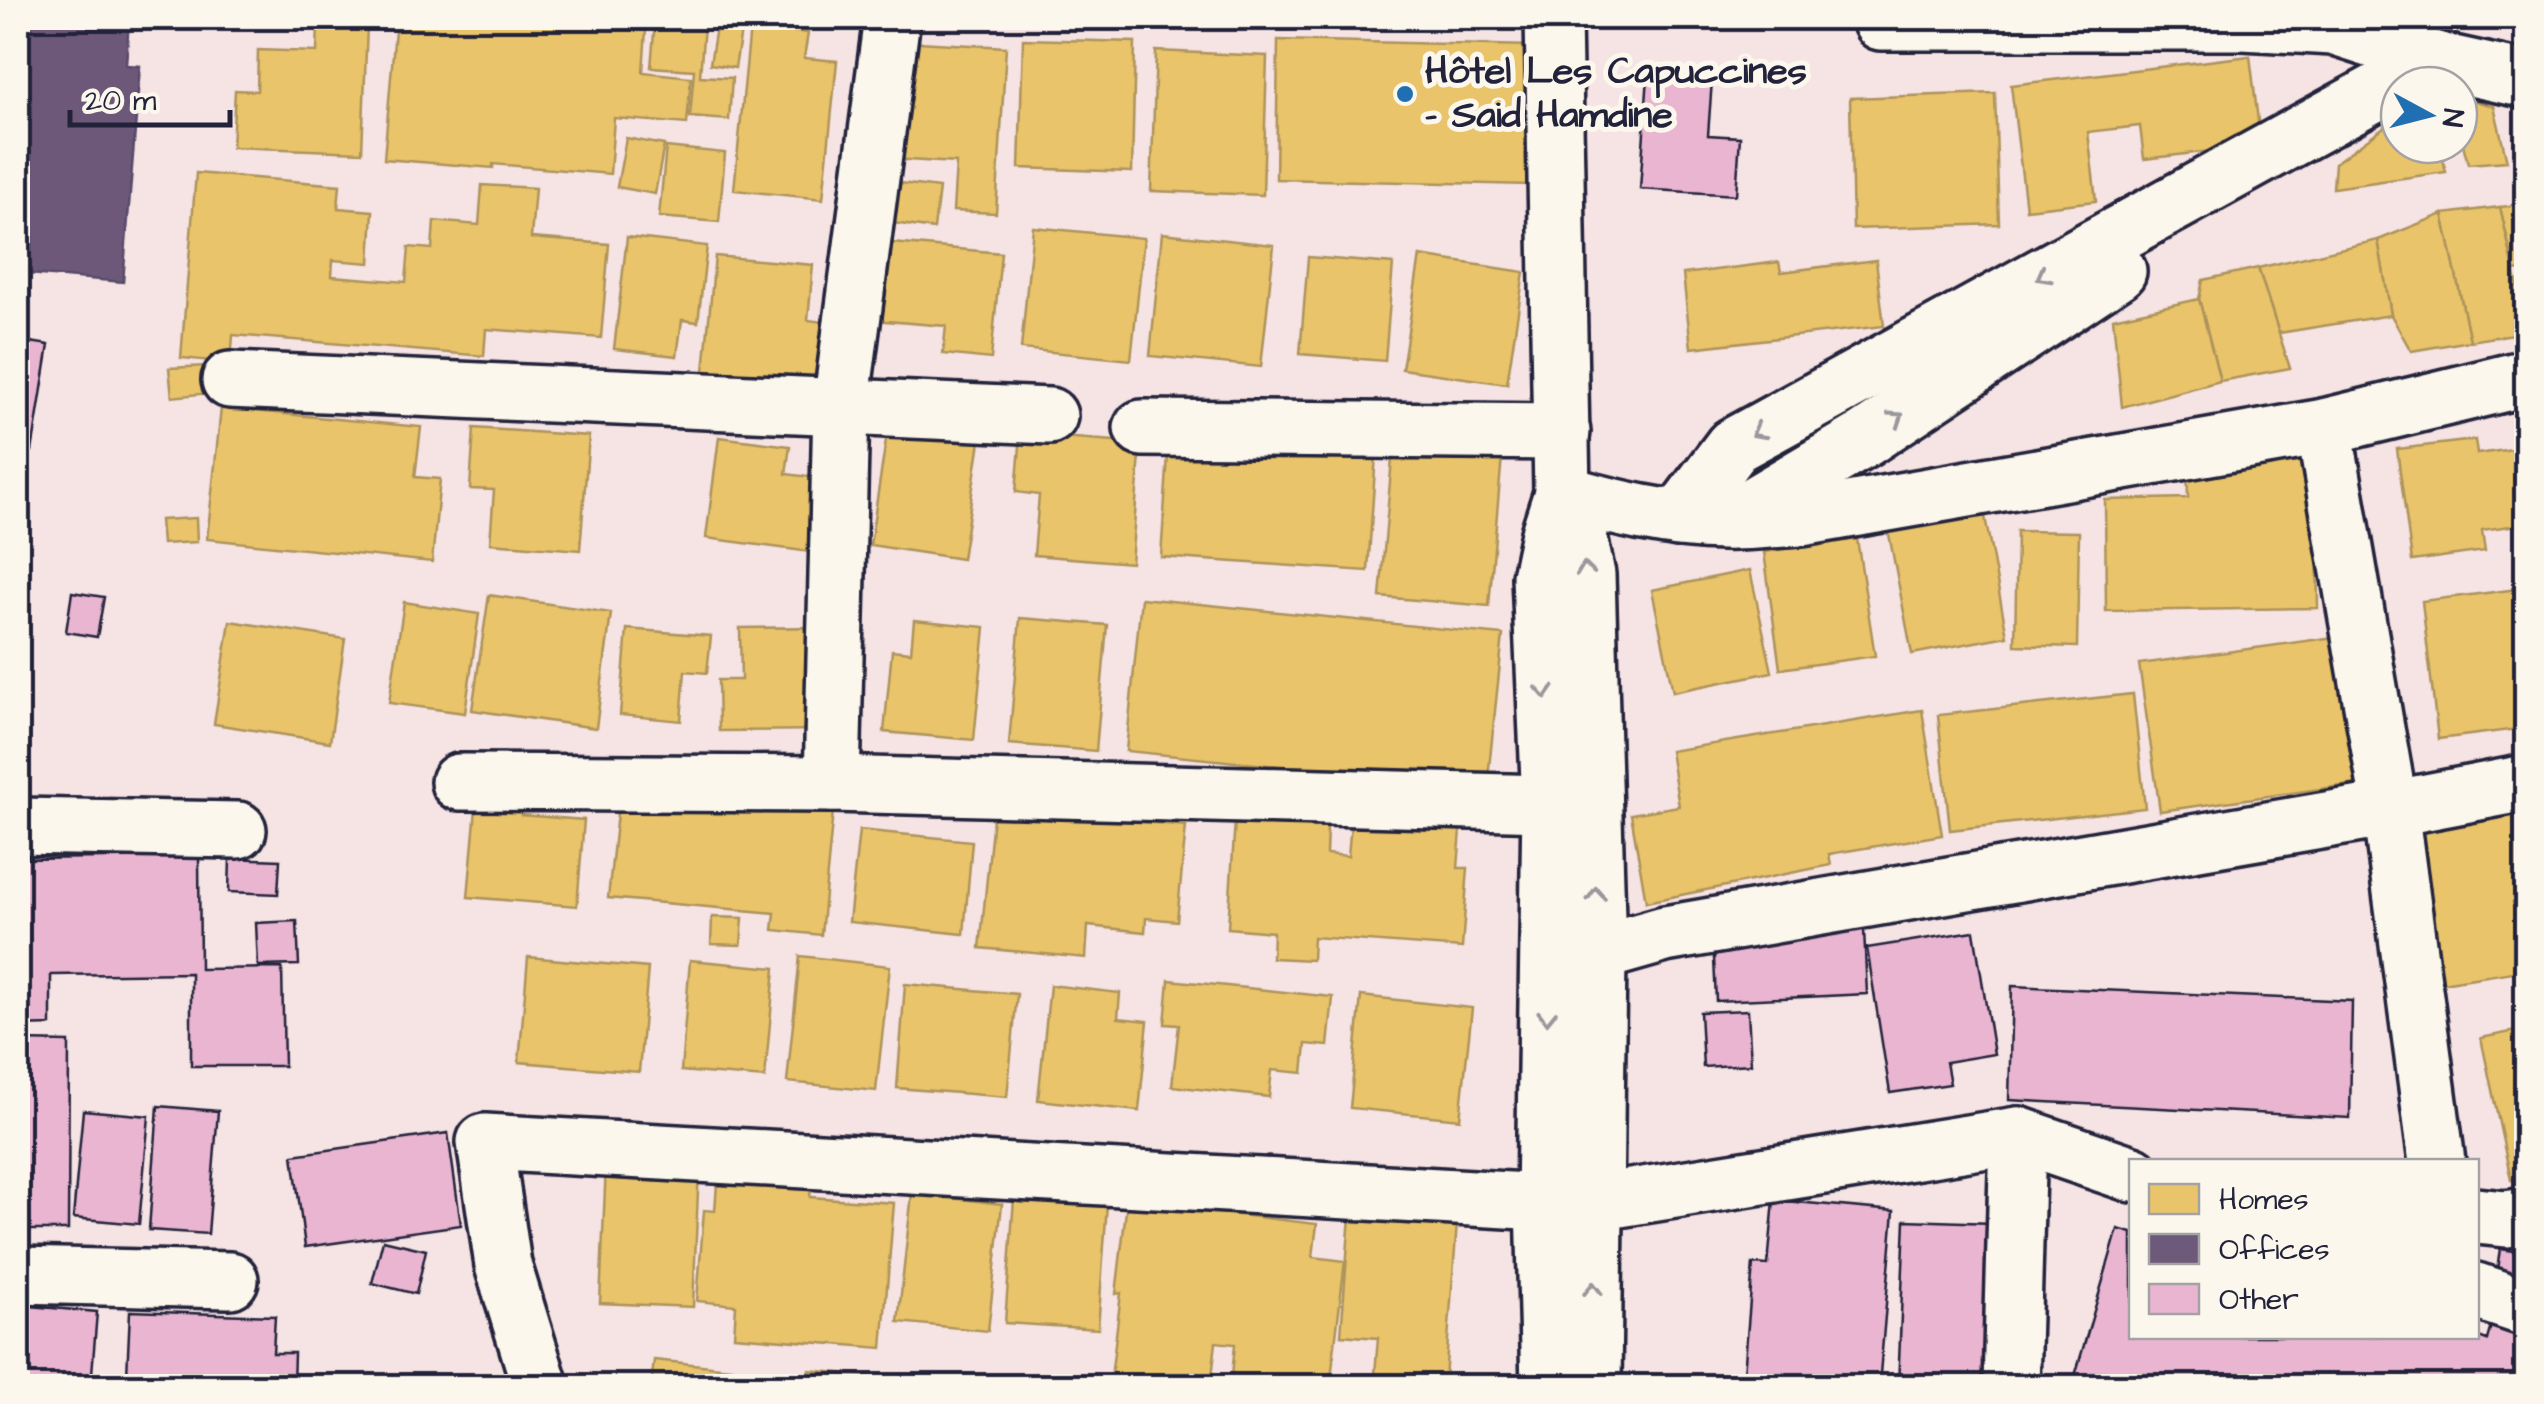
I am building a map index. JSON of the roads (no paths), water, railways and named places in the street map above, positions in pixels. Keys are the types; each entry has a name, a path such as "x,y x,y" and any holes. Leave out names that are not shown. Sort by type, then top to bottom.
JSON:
{"street":[{"path":"832,784 841,406 892,18"},
{"path":"1553,18 1562,493 1540,577 1569,1202 1593,1386"},
{"path":"1881,22 2243,22 2332,27 2435,60 2526,80"},
{"path":"1701,520 1865,439 2435,60"},
{"path":"1562,493 1626,512 1701,520 1802,518 2324,427 2526,378"},
{"path":"230,380 1049,416"},
{"path":"2324,427 2390,809 2436,1159"},
{"path":"1142,428 1562,432"},
{"path":"1549,1386 1598,953 1587,575 1578,532 1562,493"},
{"path":"459,782 832,784 1550,803"},
{"path":"1598,953 1665,934 2526,783"},
{"path":"18,826 238,830"},
{"path":"2011,1386 2018,1135"},
{"path":"540,1386 503,1264 484,1142 1569,1202 2018,1135 2129,1173"},
{"path":"2479,1216 2526,1216"},
{"path":"18,1276 230,1280"},
{"path":"2479,1291 2526,1308"}],"place":[{"name":"Hôtel Les Capuccines - Said Hamdine","path":"1405,94"}]}
